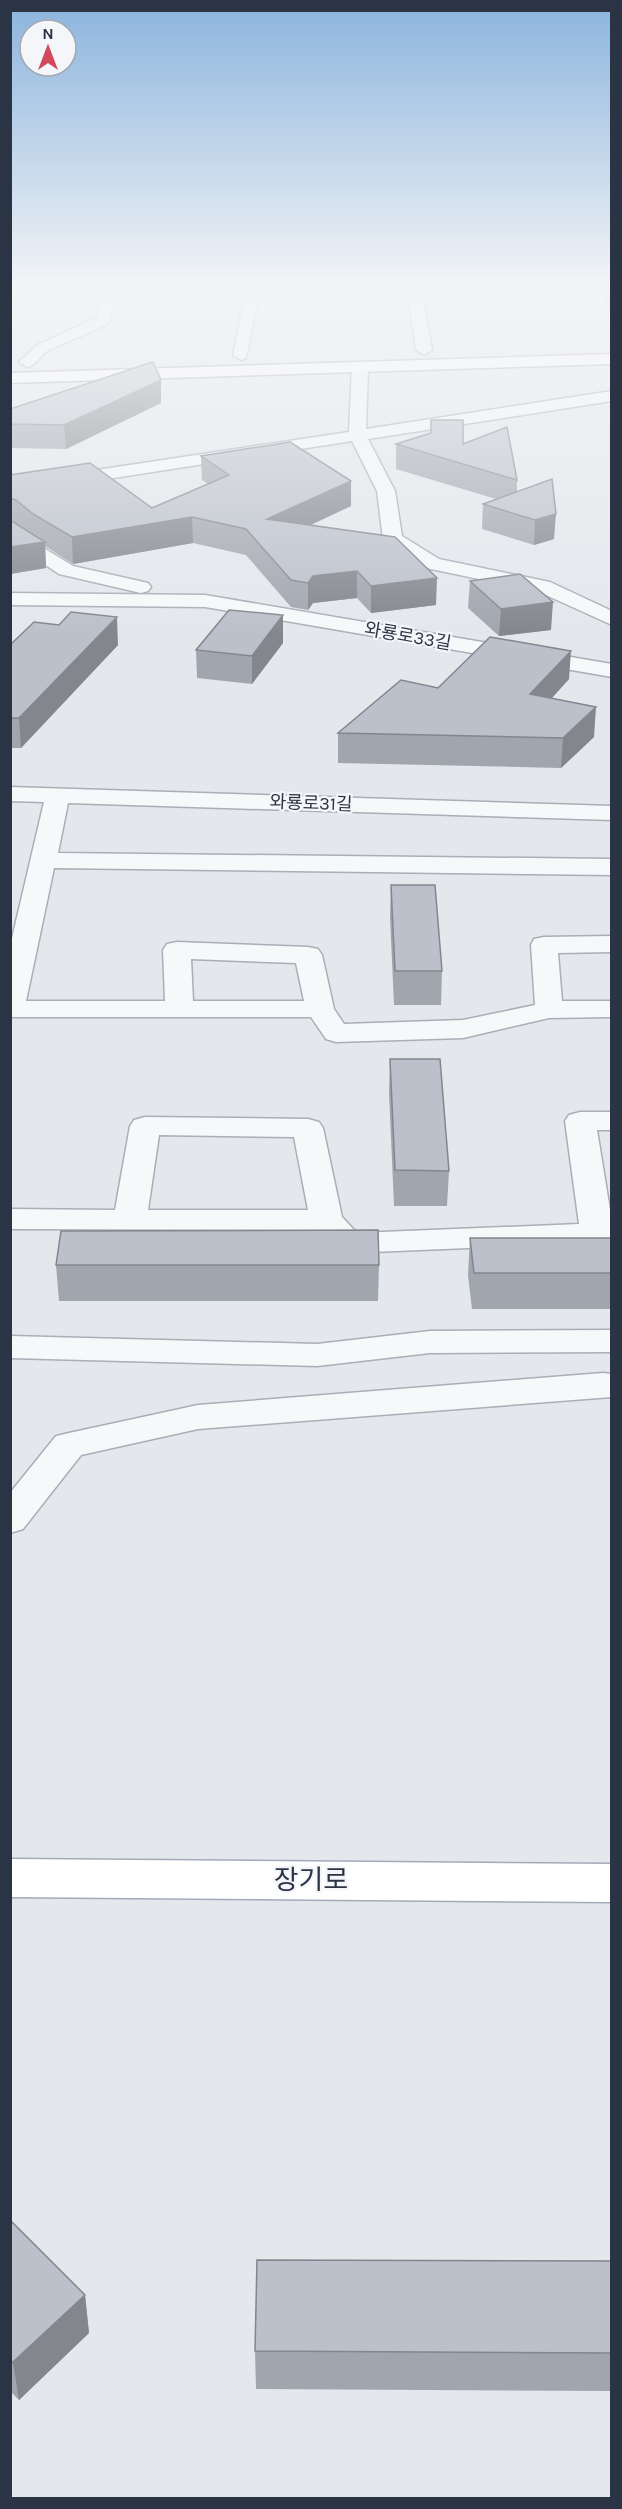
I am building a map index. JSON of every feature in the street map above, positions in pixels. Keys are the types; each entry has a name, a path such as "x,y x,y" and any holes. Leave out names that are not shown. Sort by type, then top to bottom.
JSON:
{"main road":[{"name":"장기로","path":"10,1878 612,1883"}],"street":[{"path":"358,401 357,435 386,491 393,539 433,564 543,586 612,619"},
{"path":"10,489 579,401"},
{"name":"와룡로33길","path":"10,531 27,546 66,570 205,601 612,671"},
{"name":"와룡로33길","path":"10,599 205,601"},
{"name":"와룡로31길","path":"10,794 612,813"},
{"path":"58,795 44,860 18,938 10,1009 320,1009"},
{"path":"44,860 612,867"},
{"path":"549,1010 544,945 612,944"},
{"path":"179,1009 177,950 308,955 320,1009 336,1033 463,1029 549,1010 612,1009"},
{"path":"130,1219 145,1126 308,1128 326,1220 349,1243 604,1232 580,1121 612,1121"},
{"path":"10,1219 326,1220"},
{"path":"10,1347 318,1354 430,1342 612,1341"},
{"path":"10,1520 69,1445 198,1418 612,1386"}],"building":[{"path":"34,401 116,401 64,425 10,424 10,409"},
{"path":"431,420 463,420 463,444 507,427 517,480 396,444 431,433"},
{"path":"290,442 351,481 267,519 395,537 437,578 371,586 357,571 313,576 308,583 291,580 246,529 192,517 72,537 10,498 10,475 90,463 152,508 229,475 201,456"},
{"path":"552,479 556,514 535,520 483,504"},
{"path":"10,520 45,542 10,547"},
{"path":"520,574 553,602 501,609 470,581"},
{"path":"229,610 283,615 252,656 196,650"},
{"path":"71,612 117,617 19,718 10,718 10,645 34,622 59,625"},
{"path":"490,637 571,651 530,694 596,707 563,738 338,733 401,680 438,688"},
{"path":"391,885 435,885 442,971 395,971"},
{"path":"390,1059 440,1059 449,1171 395,1170"},
{"path":"378,1230 379,1265 56,1265 61,1231"},
{"path":"470,1238 612,1238 612,1273 474,1273"},
{"path":"10,2220 85,2295 13,2362 10,2360"},
{"path":"257,2260 612,2261 612,2353 255,2351"}]}
